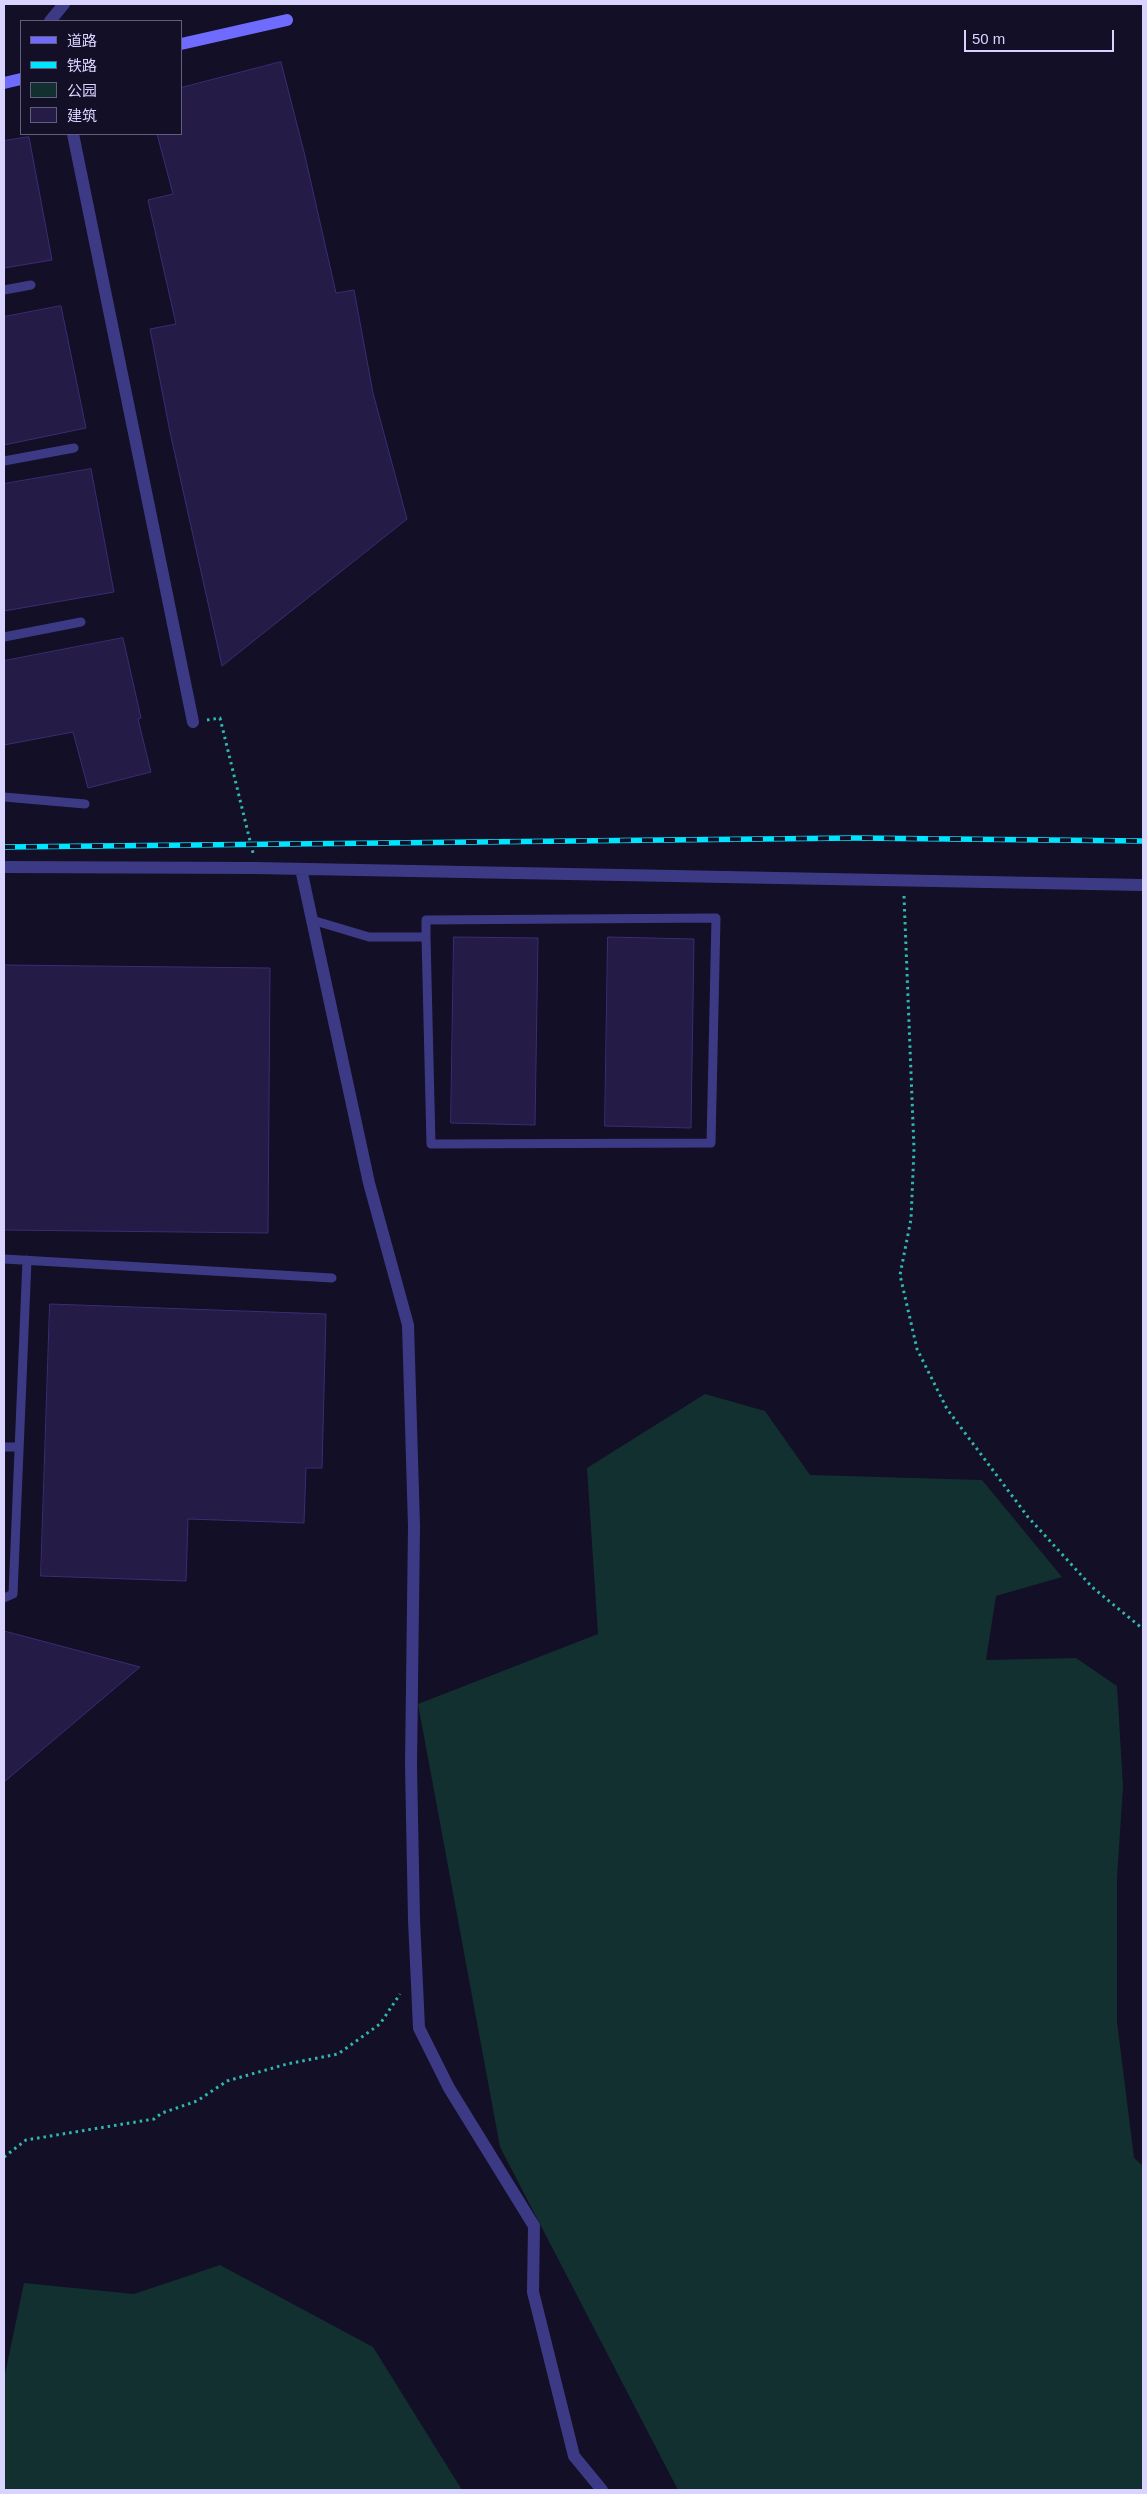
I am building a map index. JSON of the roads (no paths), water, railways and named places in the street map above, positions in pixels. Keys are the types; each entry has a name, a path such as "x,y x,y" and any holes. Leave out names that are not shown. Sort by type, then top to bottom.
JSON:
{"street":[{"path":"51,20 64,4"},
{"path":"182,44 287,20"},
{"path":"4,83 20,79"},
{"path":"73,135 193,722"},
{"path":"4,867 255,868 1143,885"},
{"path":"301,869 370,1183 408,1325 414,1526 411,1765 419,2028 449,2088 534,2226 533,2292 574,2456 602,2490"}],"lane":[{"path":"4,290 31,285"},
{"path":"4,461 74,448"},
{"path":"4,637 81,622"},
{"path":"4,797 85,804"},
{"path":"716,918 711,1143 430,1144 426,937 426,920 716,918"},
{"path":"312,920 369,937 426,937"},
{"path":"4,1259 332,1278"},
{"path":"4,1598 13,1594 27,1260"},
{"path":"4,1448 19,1448"}],"railway":[{"path":"4,847 855,838 1143,841"}]}
